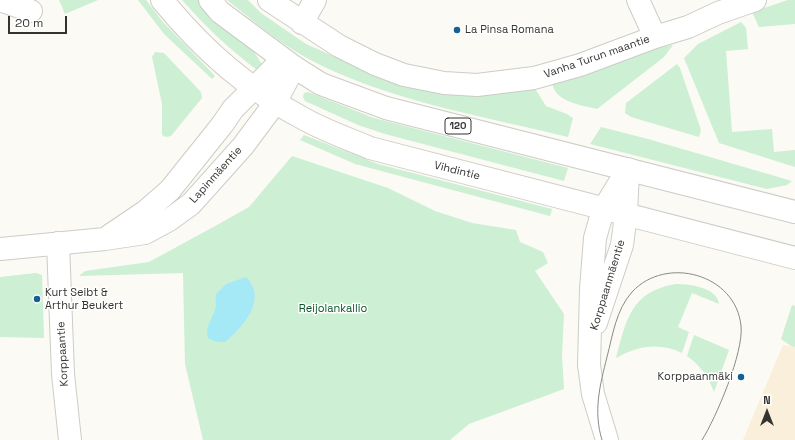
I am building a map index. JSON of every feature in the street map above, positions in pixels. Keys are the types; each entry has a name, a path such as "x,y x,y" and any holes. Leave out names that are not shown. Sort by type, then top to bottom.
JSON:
{"street":[{"path":"0,0 31,11"},
{"name":"Vihdintie","path":"162,0 192,37 254,88 275,103 308,121 370,148 604,210 795,258"},
{"name":"120","path":"210,0 220,12 288,63 321,84 386,108 795,212"},
{"path":"269,0 302,23 315,0"},
{"path":"638,0 655,37"},
{"name":"Vanha Turun maantie","path":"302,23 339,46 375,64 404,75 444,83 477,85 494,84 543,76 580,65 655,37 688,27 718,13 755,0"},
{"name":"Lapinmäentie","path":"105,239 146,211 170,190 233,109 254,88 288,63"},
{"name":"Lapinmäentie","path":"0,249 105,239 145,233 169,220 191,204 243,146 275,103 288,63"},
{"name":"Korppaanmäentie","path":"607,440 593,394 589,366 590,289 595,238 604,210 628,169"},
{"name":"Korppaanmäentie","path":"590,339 622,245 626,215 628,169"},
{"name":"Korppaantie","path":"58,243 64,374 70,440"}],"shaded area":[{"path":"783,345 795,347 795,440 743,440"}],"green space":[{"path":"59,0 98,0 65,14"},
{"path":"138,0 146,0 163,22 215,76 212,79 164,34"},
{"path":"182,0 200,0 251,47 263,66 257,70 237,54 199,19"},
{"path":"227,0 248,0 261,13 306,44 367,71 534,87 546,106 567,114 573,118 568,137 467,114 400,96 368,85 336,72 295,51"},
{"path":"788,0 795,0 795,24 759,27 752,12"},
{"path":"741,22 746,28 748,49 726,51 732,132 772,129 774,152 795,150 795,167 719,143 684,58 698,44"},
{"path":"673,45 664,57 597,109 569,102 554,89 552,82 642,49"},
{"path":"155,52 164,53 201,92 202,98 171,136 166,137 162,135 162,104 152,57"},
{"path":"677,64 680,68 701,130 699,137 631,117 625,113 626,103"},
{"path":"308,92 374,118 568,168 564,181 385,134 358,125 305,101 303,97 304,93"},
{"path":"601,127 648,139 792,181 787,185 767,189 590,144"},
{"path":"304,135 378,164 552,209 550,216 355,164 300,140"},
{"name":"Reijolankallio","path":"292,156 388,188 435,211 472,223 516,230 520,242 543,252 548,263 535,271 564,314 562,355 564,389 469,424 450,440 203,440 185,364 183,273 79,276 85,271 149,262 249,207"},
{"path":"36,273 42,275 44,338 0,337 0,277"},
{"path":"676,284 695,286 708,290 717,298 719,304 692,293 678,327 689,332 682,353 665,347 648,347 640,348 616,358 623,331 633,309 640,300 649,293"},
{"path":"792,305 795,306 795,347 781,339"},
{"path":"694,335 729,350 714,392 703,371 687,356"}],"water":[{"path":"246,277 252,285 255,294 251,312 246,320 225,342 216,342 208,338 207,330 216,308 216,294 226,284"}],"tram line":[{"path":"602,440 598,419 598,398 613,331 622,307 632,292 646,281 663,274 680,273 697,276 713,283 727,294 736,308 741,326 741,337 734,368 714,417 702,440"}],"place":[{"name":"La Pinsa Romana","path":"457,30"},
{"name":"Kurt Seibt & Arthur Beukert","path":"37,299"},
{"name":"Korppaanmäki","path":"741,377"}]}
